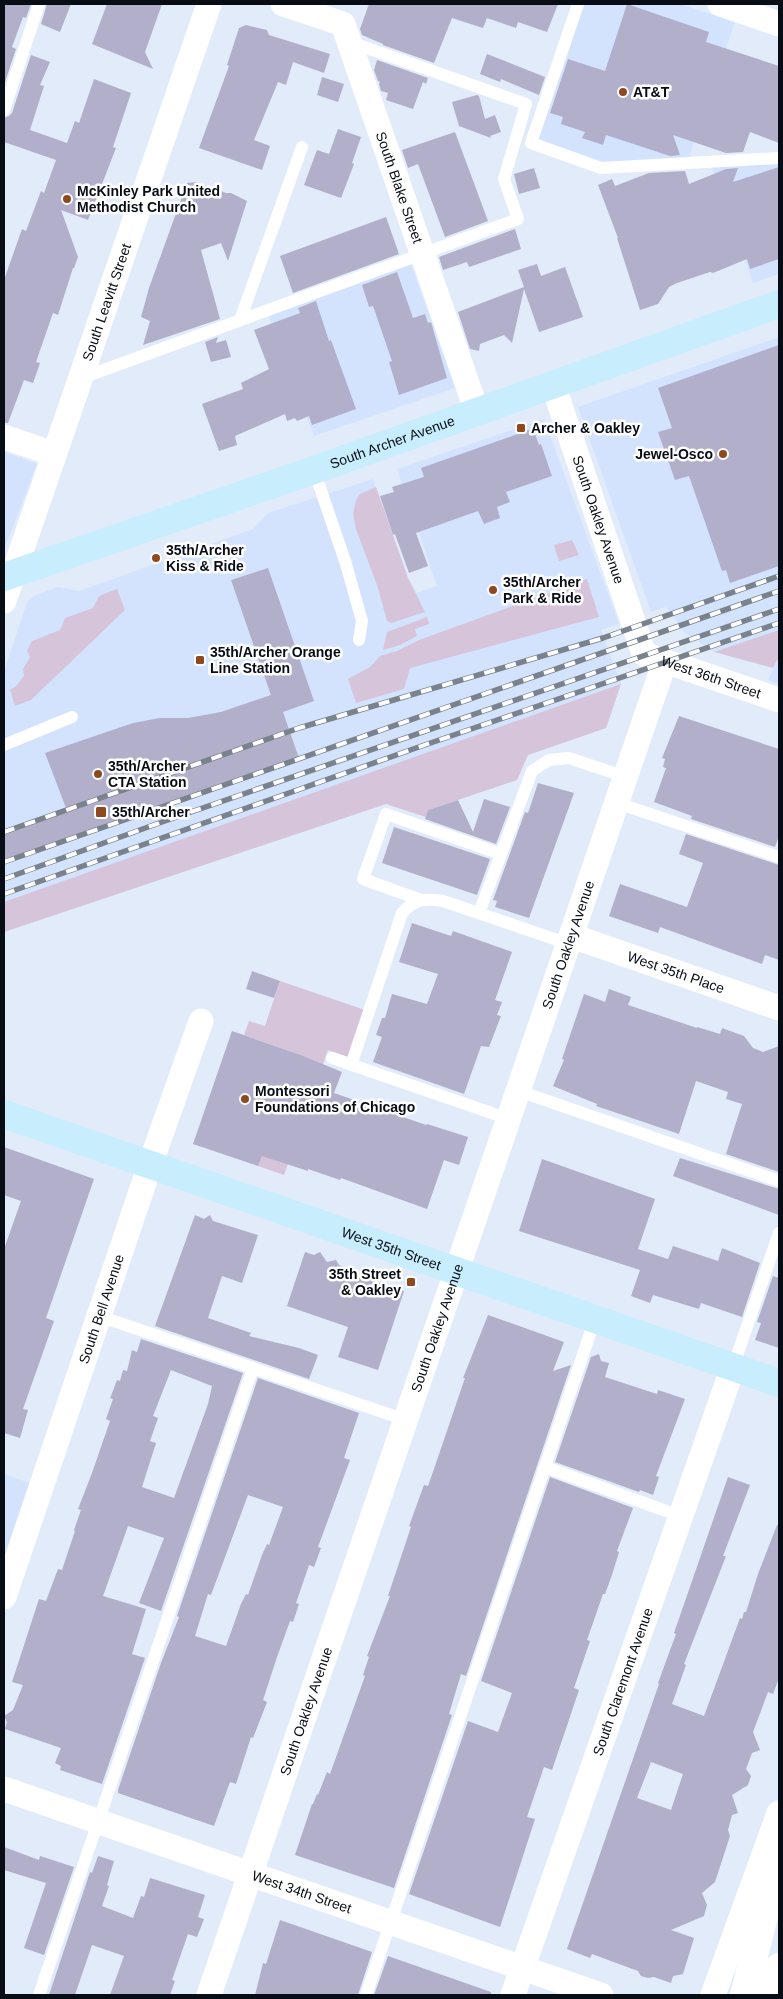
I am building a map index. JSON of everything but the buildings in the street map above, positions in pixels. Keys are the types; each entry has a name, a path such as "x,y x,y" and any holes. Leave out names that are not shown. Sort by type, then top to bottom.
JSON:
{"main road":[{"name":"South Archer Avenue","path":"8,576 314,470 779,304"},
{"name":"West 35th Street","path":"4,1114 779,1383"}],"street":[{"name":"South Leavitt Street","path":"4,601 8,576 54,454 209,4"},
{"name":"South Blake Street","path":"283,4 343,24 477,412"},
{"path":"720,4 779,24"},
{"name":"South Oakley Avenue","path":"209,1995 626,777 655,658 553,385"},
{"path":"4,436 54,454"},
{"name":"West 36th Street","path":"655,658 779,700"},
{"name":"West 35th Place","path":"570,940 779,1008"},
{"name":"South Bell Avenue","path":"4,1597 150,1165 201,1021"},
{"name":"South Claremont Avenue","path":"513,1995 733,1367"},
{"name":"West 34th Street","path":"4,1789 601,1995"},
{"path":"713,1995 779,1813"},
{"path":"744,1995 779,1857"},
{"path":"772,1995 779,1967"}],"lane":[{"path":"4,110 39,4"},
{"path":"578,4 531,143 601,168 779,158"},
{"path":"79,379 518,219 504,179 526,104 349,42"},
{"path":"240,320 302,147"},
{"path":"314,470 346,564 362,620 359,640"},
{"path":"4,745 72,717"},
{"path":"479,913 532,771 549,760 569,758 626,777"},
{"path":"617,803 779,857"},
{"path":"421,900 363,879 386,814 501,854"},
{"path":"351,1065 402,913 410,905 421,900 443,901 570,940"},
{"path":"332,1058 509,1118"},
{"path":"518,1091 779,1180"},
{"path":"733,1367 779,1233"},
{"path":"99,1316 406,1420"},
{"path":"366,1995 595,1319"},
{"path":"39,1995 253,1368"},
{"path":"545,1467 680,1516"}],"shaded area":[{"path":"578,4 680,4 735,22 687,163 601,168 531,143"},
{"path":"779,158 779,274 753,283 710,162"},
{"path":"409,259 455,388 314,436 267,311"},
{"path":"779,337 779,630 714,652 684,632 666,607 651,612 578,407"},
{"path":"544,419 619,624 601,630 621,684 606,728 528,755 517,780 428,810 426,817 386,804 4,932 4,671 27,602 34,596 58,587 79,591 253,529 268,513 373,479 408,578 417,593 437,586 397,469"},
{"path":"4,452 37,464 4,546"},
{"path":"376,487 408,578 425,612 391,623 387,621 377,585 356,529 353,514 356,500 360,494"},
{"path":"572,540 579,555 559,561 554,545"},
{"path":"587,579 599,617 410,668 404,689 356,703 348,679 370,667 380,656"},
{"path":"117,589 125,610 31,700 15,706 10,690 24,676 23,669 30,657 27,651 32,641 60,630 65,618 93,608 99,596"},
{"path":"427,617 429,624 415,629 417,636 400,645 383,650 387,632"},
{"path":"779,630 779,659 773,668 714,652"},
{"path":"779,659 779,684 768,680"},
{"path":"621,684 606,728 528,755 517,780 428,810 426,817 386,804 4,932 4,902"},
{"path":"280,981 365,1010 348,1057 328,1050 284,1175 258,1166 298,1054 244,1035 249,1021 265,1026"},
{"path":"4,1474 30,1483 4,1561"}],"railway":[{"path":"4,832 299,728 603,638 779,576"},
{"path":"4,862 779,591"},
{"path":"4,879 162,822 779,609"},
{"path":"4,894 416,748 779,623"}],"place":[{"name":"AT&T","path":"623,92"},
{"name":"McKinley Park United Methodist Church","path":"67,199"},
{"name":"Archer & Oakley","path":"521,428"},
{"name":"Jewel-Osco","path":"723,454"},
{"name":"35th/Archer Kiss & Ride","path":"156,558"},
{"name":"35th/Archer Park & Ride","path":"493,590"},
{"name":"35th/Archer Orange Line Station","path":"200,660"},
{"name":"35th/Archer CTA Station","path":"98,774"},
{"name":"35th/Archer","path":"101,812"},
{"name":"Montessori Foundations of Chicago","path":"245,1099"},
{"name":"35th Street & Oakley","path":"411,1282"}]}
